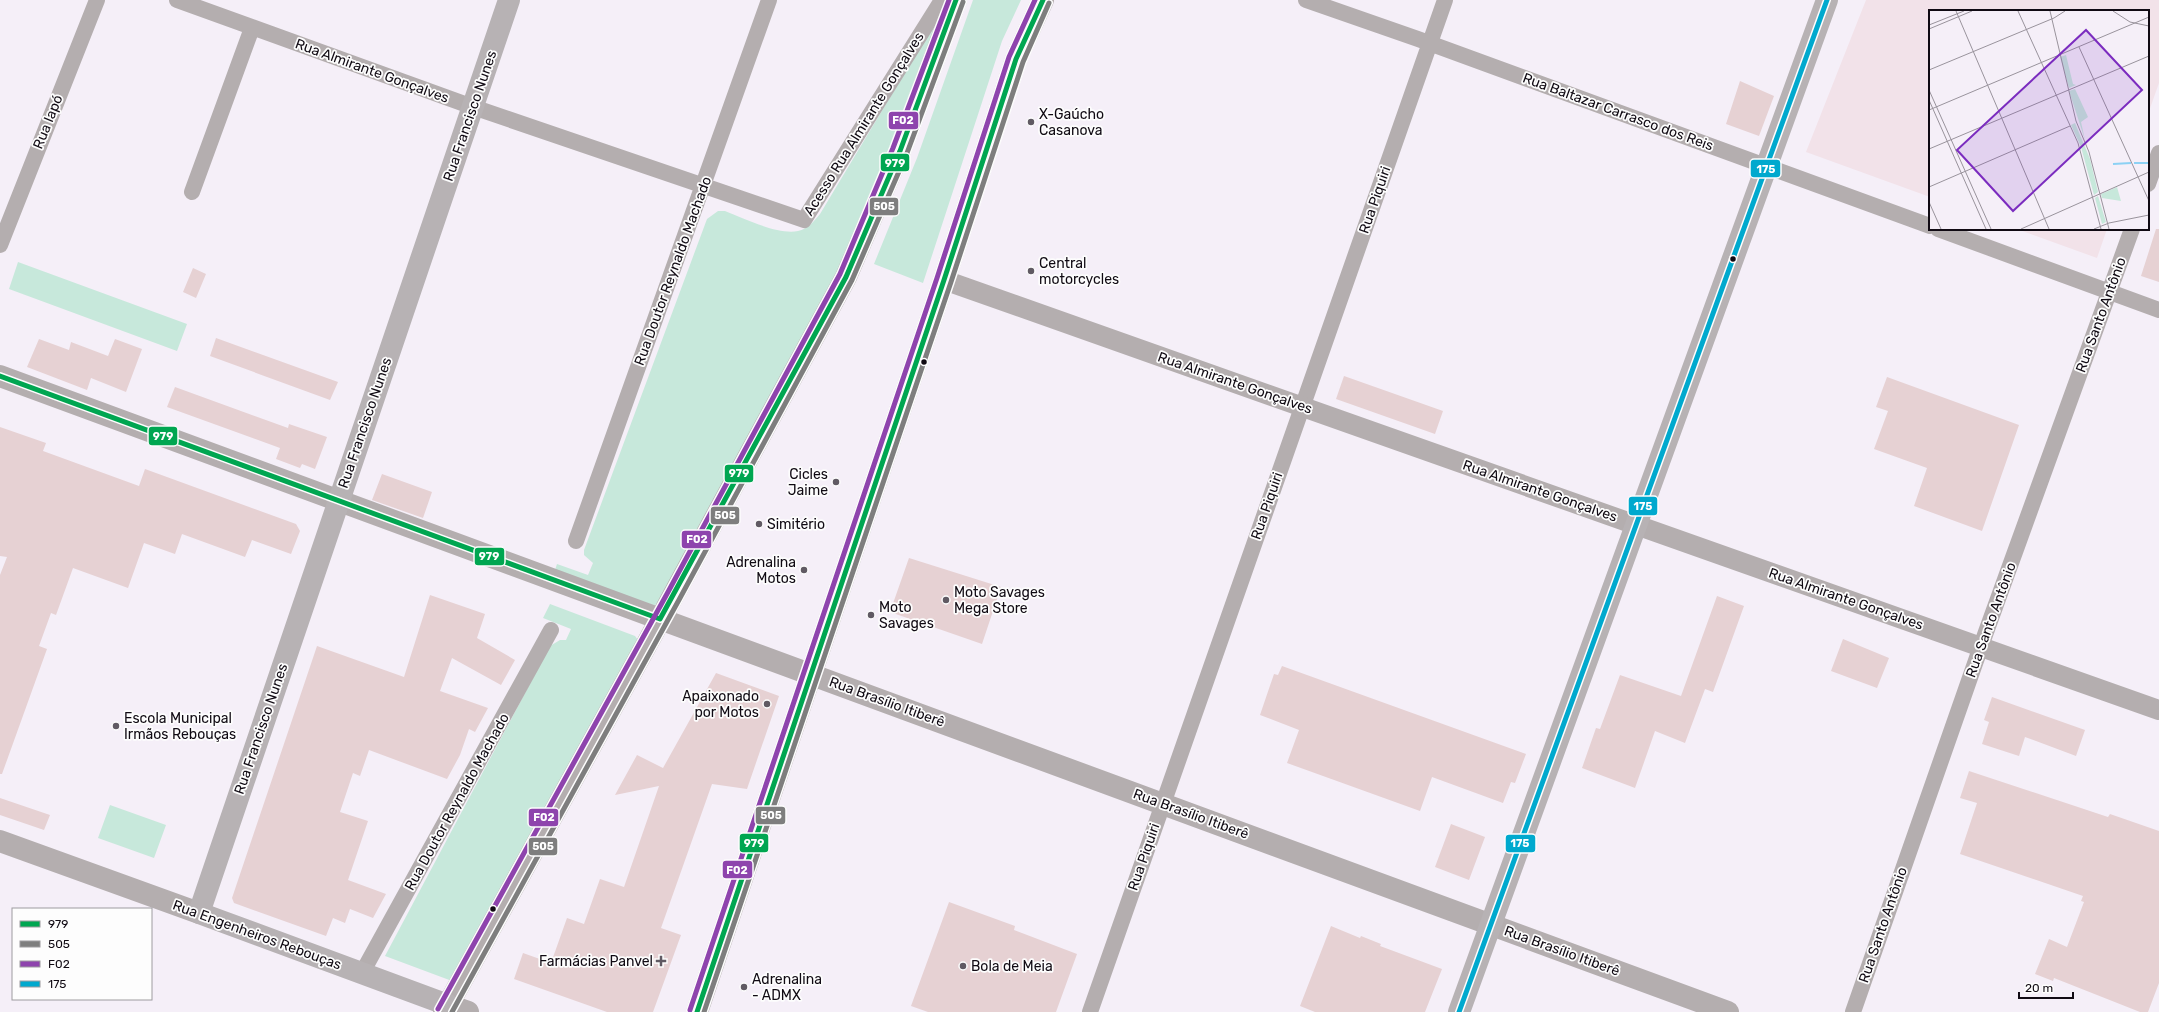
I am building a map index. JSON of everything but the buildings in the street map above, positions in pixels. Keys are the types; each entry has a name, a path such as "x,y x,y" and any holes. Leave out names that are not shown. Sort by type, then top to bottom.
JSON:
{"main road":[{"name":"Rua Francisco Nunes","path":"199,913 509,0"},
{"path":"446,1008 846,277 900,151 956,0"},
{"path":"696,1012 944,280 1016,59 1030,23 1043,0"},
{"path":"1459,1012 1827,0"},
{"name":"Rua Brasílio Itiberê","path":"0,376 1728,1012"},
{"name":"Rua Engenheiros Rebouças","path":"0,841 362,973 446,1008 468,1012"}],"street":[{"name":"Rua Iapó","path":"0,245 97,0"},
{"name":"Rua Almirante Gonçalves","path":"177,0 473,107 703,187"},
{"name":"Rua Doutor Reynaldo Machado","path":"576,541 769,0"},
{"name":"Acesso Rua Almirante Gonçalves","path":"703,187 804,220 942,0"},
{"name":"Rua Baltazar Carrasco dos Reis","path":"1306,0 1430,43 1929,226"},
{"name":"Rua Piquiri","path":"1090,1012 1445,0"},
{"path":"192,192 252,28"},
{"path":"2149,181 2159,153"},
{"path":"1941,230 2159,310"},
{"name":"Rua Santo Antônio","path":"1853,1012 1981,647 2132,230"},
{"name":"Rua Almirante Gonçalves","path":"944,280 2159,710"},
{"name":"Rua Doutor Reynaldo Machado","path":"362,973 551,630"}],"shaded area":[{"path":"1866,0 2159,0 2159,83 2149,111 2149,10 1929,10 1929,197 1806,152"},
{"path":"2020,230 2107,230 2097,258"}],"green space":[{"path":"973,0 1021,0 1002,41 923,283 874,264 917,158"},
{"path":"935,28 937,31 840,276 660,600 654,606 553,576 557,564 588,575 593,563 584,555 584,550 707,219 718,211 725,211 771,229 790,232 798,231 810,224 820,214 931,29"},
{"path":"18,262 187,324 177,351 9,289"},
{"path":"550,604 635,636 638,640 452,981 385,956 550,646 560,640 566,640 571,629 543,618"},
{"path":"110,805 166,825 154,858 98,838"}],"transit line":[{"name":"F02","path":"438,1009 668,592 840,274 893,148 949,0"},
{"name":"979","path":"0,376 660,619 846,277 900,151 956,0"},
{"name":"F02","path":"690,1010 937,278 1009,57 1035,0"},
{"name":"979","path":"697,1012 944,280 1016,59 1043,0"},
{"name":"175","path":"1459,1012 1827,0"},
{"name":"505","path":"452,1012 680,598 852,280 907,153 963,2"},
{"name":"505","path":"704,1012 951,282 1023,62 1049,3"}],"place":[{"name":"X-Gaúcho Casanova","path":"1031,122"},
{"name":"Central motorcycles","path":"1031,271"},
{"name":"Cicles Jaime","path":"836,482"},
{"name":"Simitério","path":"759,524"},
{"name":"Adrenalina Motos","path":"804,570"},
{"name":"Moto Savages Mega Store","path":"946,600"},
{"name":"Moto Savages","path":"871,615"},
{"name":"Apaixonado por Motos","path":"767,704"},
{"name":"Escola Municipal Irmãos Rebouças","path":"116,726"},
{"name":"Farmácias Panvel","path":"661,961"},
{"name":"Bola de Meia","path":"963,966"},
{"name":"Adrenalina - ADMX","path":"744,987"}]}
